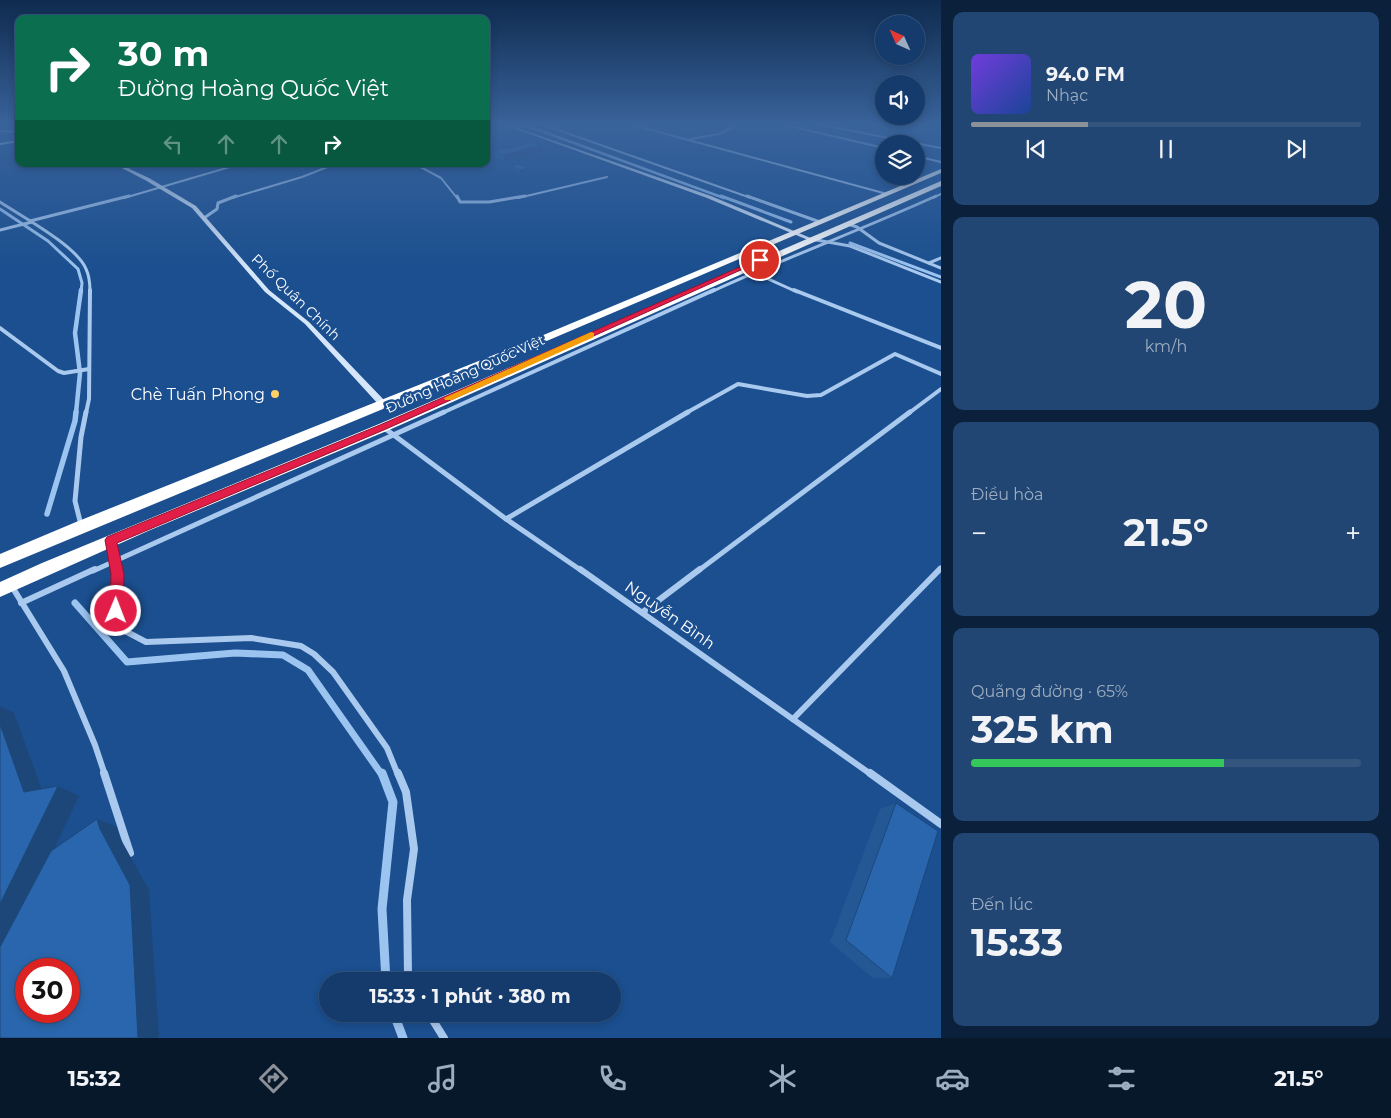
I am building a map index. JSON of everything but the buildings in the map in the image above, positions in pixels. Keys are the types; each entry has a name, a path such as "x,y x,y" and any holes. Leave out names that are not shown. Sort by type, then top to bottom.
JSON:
{"highway":[{"name":"Đường Hoàng Quốc Việt","path":"0,561 81,526 545,338 935,173"},
{"name":"Đường Hoàng Quốc Việt","path":"5,587 111,540 383,427 748,270 810,239 941,183"}],"street":[{"name":"Phố Quân Chính","path":"137,173 194,207 267,291 307,323 382,403"},
{"path":"0,230 120,199 208,173"},
{"path":"204,218 217,210 218,203 221,201 311,173"},
{"path":"434,173 444,178 451,185 460,202 466,203 489,202 563,188 607,177"},
{"path":"644,173 709,197 810,239 863,250 941,282"},
{"path":"683,173 820,222"},
{"path":"813,173 886,194"},
{"path":"21,603 394,435 748,270 861,230 941,194"},
{"path":"0,202 77,256 86,268 90,288 87,369 88,400 81,437 76,501 81,526"},
{"path":"848,224 861,230 879,243 941,268"},
{"path":"929,263 941,258"},
{"path":"748,270 798,292 941,348"},
{"path":"0,328 58,371 64,373 87,369"},
{"path":"506,518 738,384 806,396 821,395 895,354 941,374"},
{"path":"643,612 941,389"},
{"name":"Nguyễn Bình","path":"383,427 506,518 643,612 941,824"},
{"path":"111,540 117,574 116,611 127,632 146,642 251,638 301,646 314,654 333,672 382,740 406,792 414,849 407,900 408,972"},
{"path":"793,719 941,568"},
{"path":"5,587 21,603 64,671 95,745 130,853"},
{"path":"435,1022 444,1038"}],"waterway":[{"path":"657,173 724,198"},
{"path":"721,196 791,222"},
{"path":"0,209 48,241 78,269 82,283 81,292"},
{"path":"850,243 941,277"},
{"path":"76,413 80,373 75,333 81,290"},
{"path":"47,514 76,412"},
{"path":"75,603 127,662 235,653 283,655 308,670 382,775"},
{"path":"382,773 393,802 382,909 386,972"},
{"path":"397,1022 403,1038"}],"slow traffic":[{"path":"449,398 591,335"}],"place":[{"name":"Chè Tuấn Phong","path":"275,394"}],"route":[{"path":"116,611 117,574 111,540 383,427 760,260"}]}
